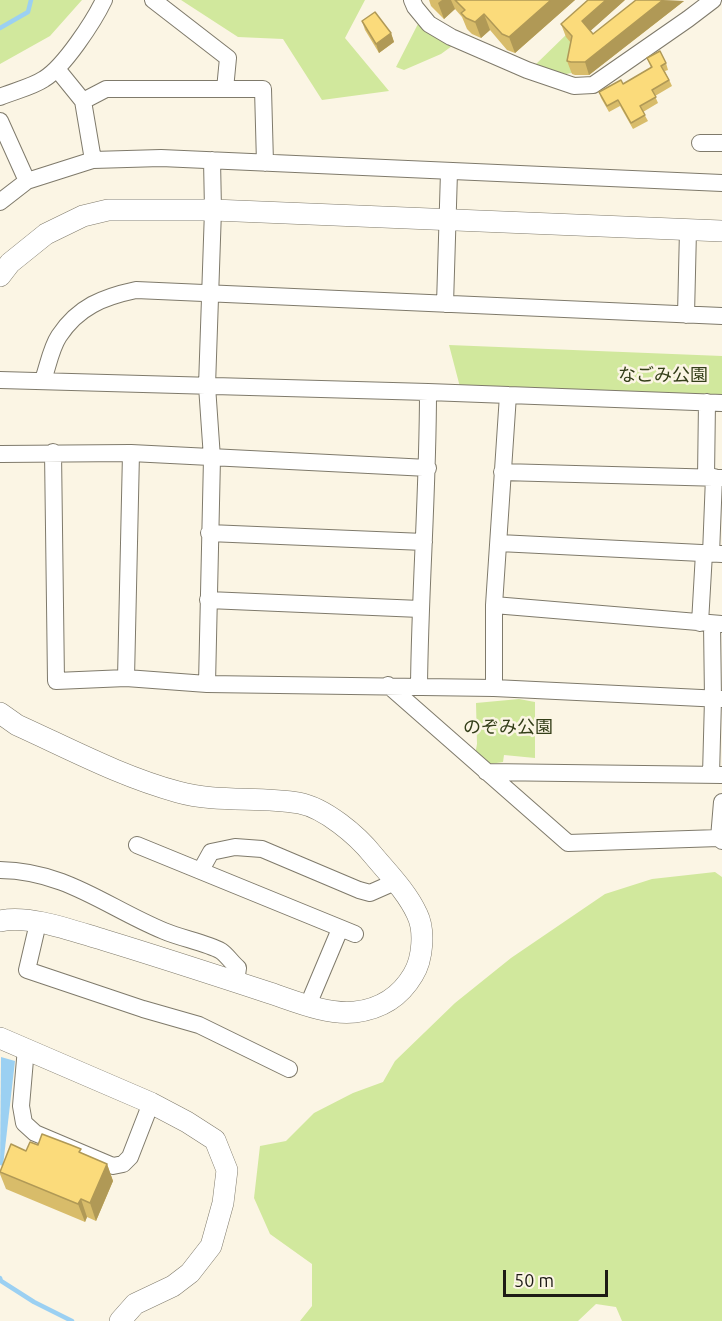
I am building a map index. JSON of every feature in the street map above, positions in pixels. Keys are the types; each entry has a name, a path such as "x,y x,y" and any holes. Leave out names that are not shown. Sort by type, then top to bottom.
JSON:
{"street":[{"path":"0,97 43,81 57,69 98,14 104,0"},
{"path":"153,0 228,58 225,89"},
{"path":"412,0 429,24 451,38 527,70 574,86 593,86 713,0"},
{"path":"57,69 83,101 93,160"},
{"path":"83,101 106,89 263,89 265,163"},
{"path":"0,121 27,181"},
{"path":"700,143 722,143"},
{"path":"0,202 27,181 93,160 160,158 722,183"},
{"path":"207,684 212,458 207,386 213,210 212,160"},
{"path":"445,304 449,172"},
{"path":"0,276 10,263 46,234 83,216 108,210 213,210 722,231"},
{"path":"686,315 688,230"},
{"path":"43,380 58,337 80,311 112,295 136,290 722,316"},
{"path":"0,380 714,402 711,624 717,699 716,775 486,772"},
{"path":"419,686 420,609 428,468 428,392"},
{"path":"494,688 494,605 501,472 508,395"},
{"path":"52,452 56,681 126,678 207,684 388,685 717,699"},
{"path":"0,454 130,453 428,468"},
{"path":"126,678 130,453"},
{"path":"501,472 714,477"},
{"path":"209,533 424,543"},
{"path":"499,543 712,553"},
{"path":"208,600 420,609"},
{"path":"494,605 711,624"},
{"path":"388,685 568,843 720,840 722,802"},
{"path":"0,713 17,725 131,776 181,793 300,804 330,816 368,850 395,882 417,915 422,941 417,969 408,984 394,998 375,1008 336,1012 53,925 10,919 0,921"},
{"path":"137,845 347,931 308,1005"},
{"path":"201,870 211,852 235,848 262,849 370,893 395,882"},
{"path":"0,870 30,871 58,879 97,896 163,931 221,951 238,968 236,982"},
{"path":"38,923 27,970 143,1009 199,1025 289,1069"},
{"path":"0,1038 151,1103 215,1140 227,1170 223,1203 210,1246 190,1273 173,1286 135,1304 120,1321"},
{"path":"26,1048 21,1106 24,1123 35,1133 113,1166 123,1164 130,1157 151,1103"}],"green space":[{"path":"0,0 82,0 50,36 0,64"},
{"path":"181,0 365,0 345,38 389,91 322,100 283,39 238,37"},
{"path":"421,18 452,46 441,54 404,70 396,67"},
{"path":"570,31 577,72 566,74 534,66"},
{"name":"なごみ公園","path":"449,345 722,356 722,398 460,387"},
{"name":"のぞみ公園","path":"519,699 535,702 535,758 504,755 503,762 490,764 475,755 476,703"},
{"path":"715,872 722,877 722,1321 622,1321 616,1307 596,1304 578,1321 300,1321 312,1306 312,1264 270,1234 254,1198 260,1146 286,1141 314,1113 353,1093 383,1082 395,1061 455,1003 511,958 605,894 652,879"}],"water":[{"path":"1,1057 15,1061 3,1166 0,1165"}],"building":[{"path":"455,0 551,0 509,37 502,34 484,14 475,22 466,18 461,13 465,10"},
{"path":"588,0 606,0 582,21 593,34 636,0 663,0 585,62 567,61 572,36 561,24"},
{"path":"375,12 391,33 376,44 362,21"},
{"path":"660,51 666,63 661,66 669,80 652,90 656,97 640,106 645,115 631,123 618,100 607,106 599,92 621,80 623,84 652,67 647,58"},
{"path":"42,1134 81,1149 79,1152 107,1164 90,1203 81,1199 78,1204 0,1172 11,1144 26,1151 30,1142 38,1145"}],"waterway":[{"path":"0,28 28,12 31,0"},
{"path":"0,1278 1,1281 34,1302 72,1321"}]}
